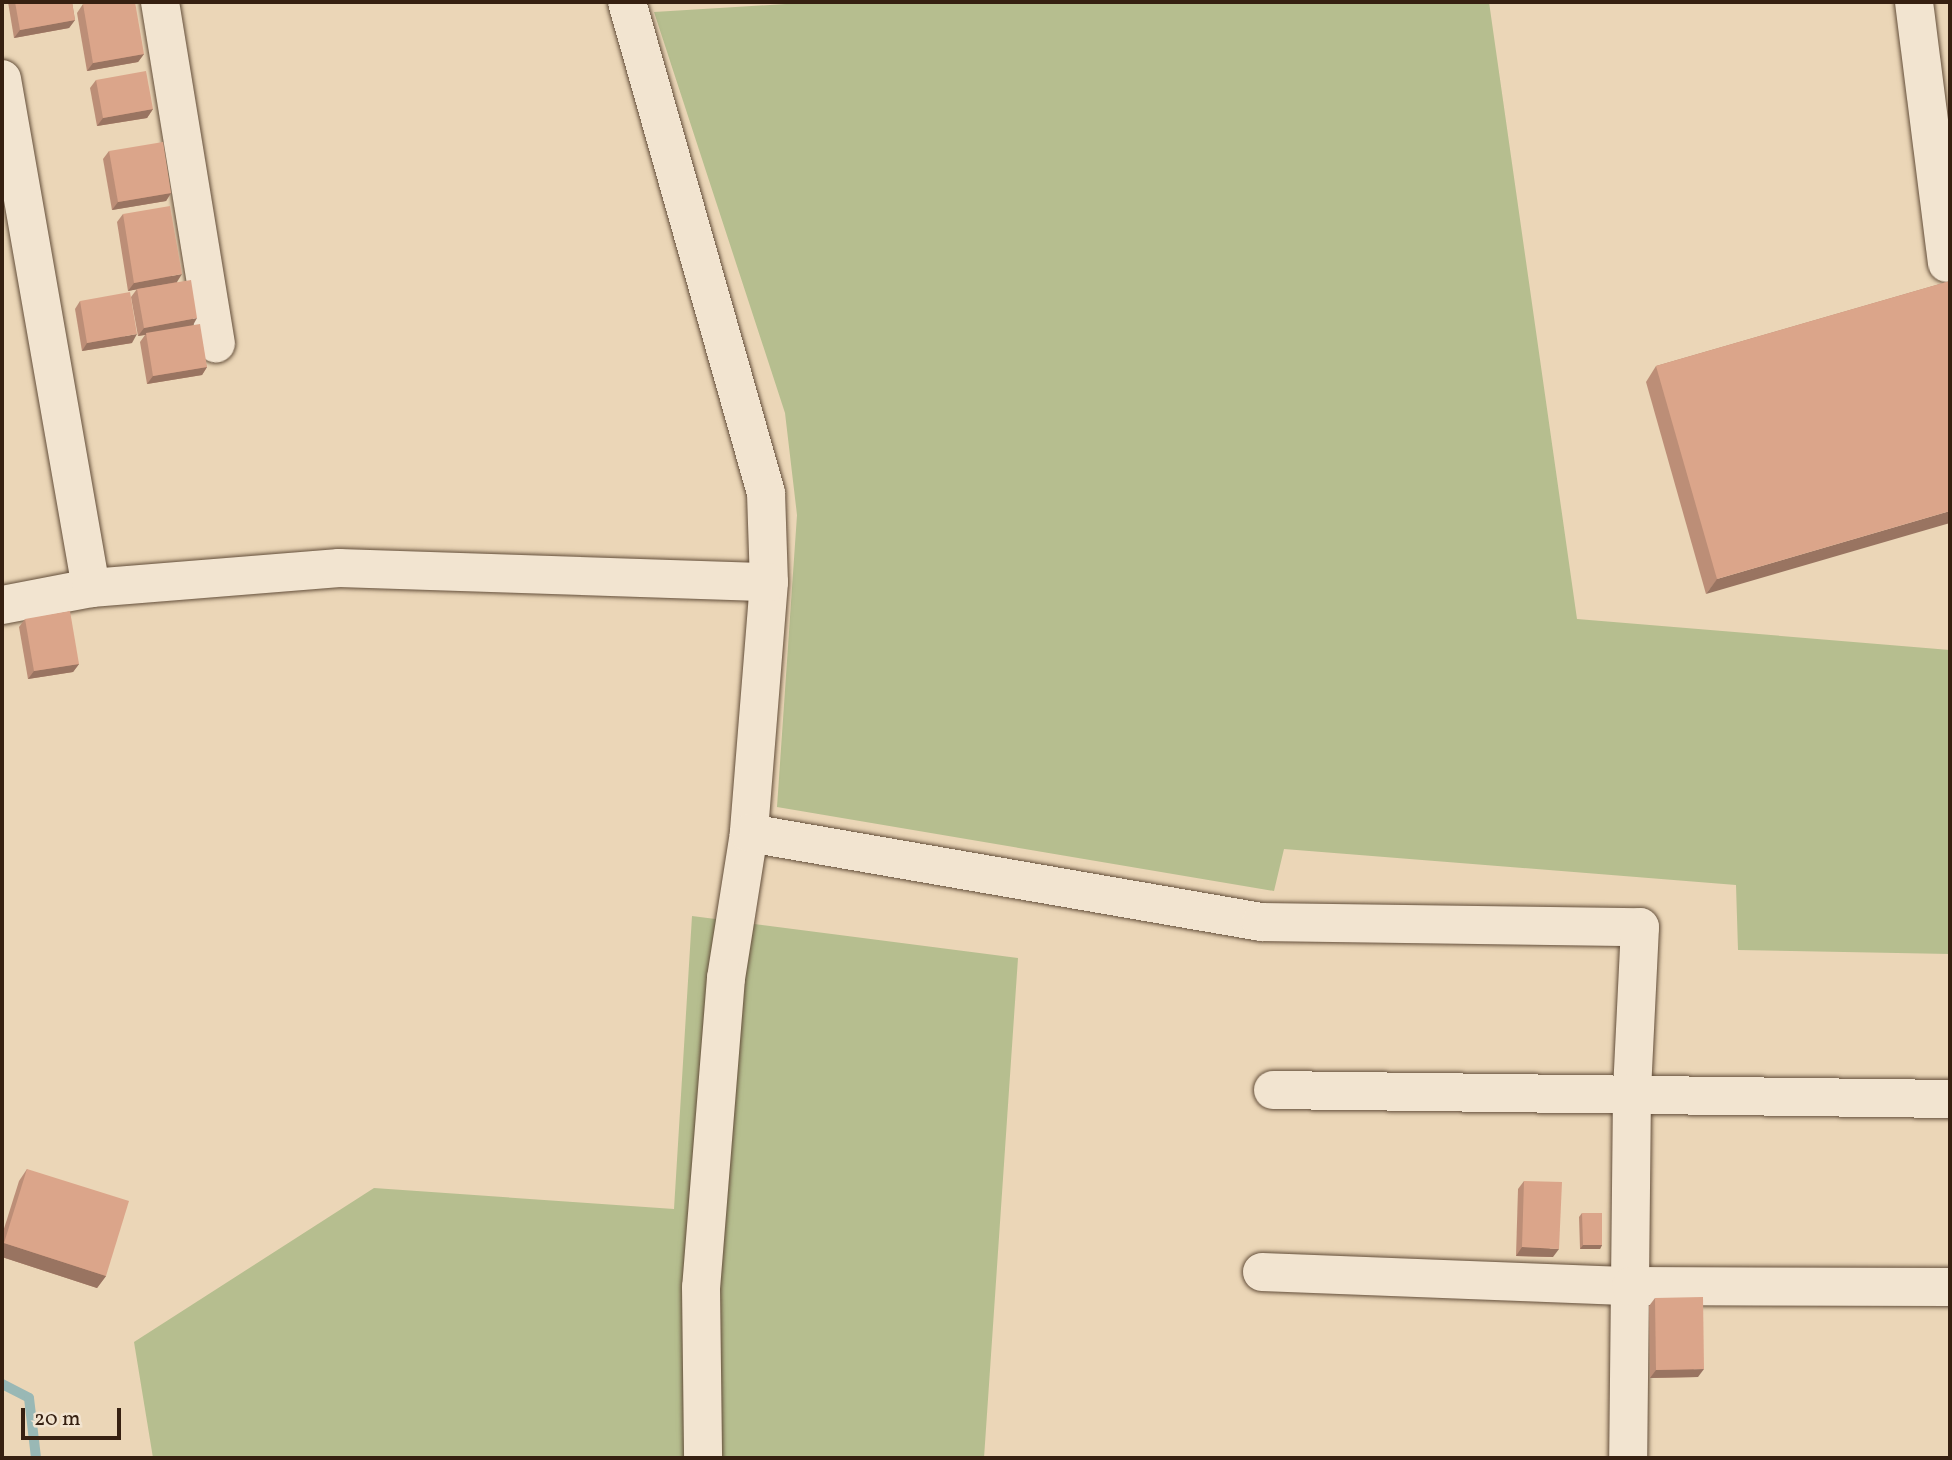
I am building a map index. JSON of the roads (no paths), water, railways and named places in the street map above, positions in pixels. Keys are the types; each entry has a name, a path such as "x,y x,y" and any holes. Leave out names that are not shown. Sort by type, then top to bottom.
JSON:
{"street":[{"path":"160,2 216,343"},
{"path":"626,2 766,493 769,582 749,833 726,978 701,1287 703,1458"},
{"path":"1914,2 1947,263"},
{"path":"2,79 91,588"},
{"path":"2,605 91,588 339,568 769,582"},
{"path":"749,833 1261,922 1640,927 1632,1093 1632,1286 1628,1458"},
{"path":"1273,1090 1950,1099"},
{"path":"1262,1272 1632,1286 1950,1287"}],"waterway":[{"path":"2,1384 29,1398 36,1458"}]}
